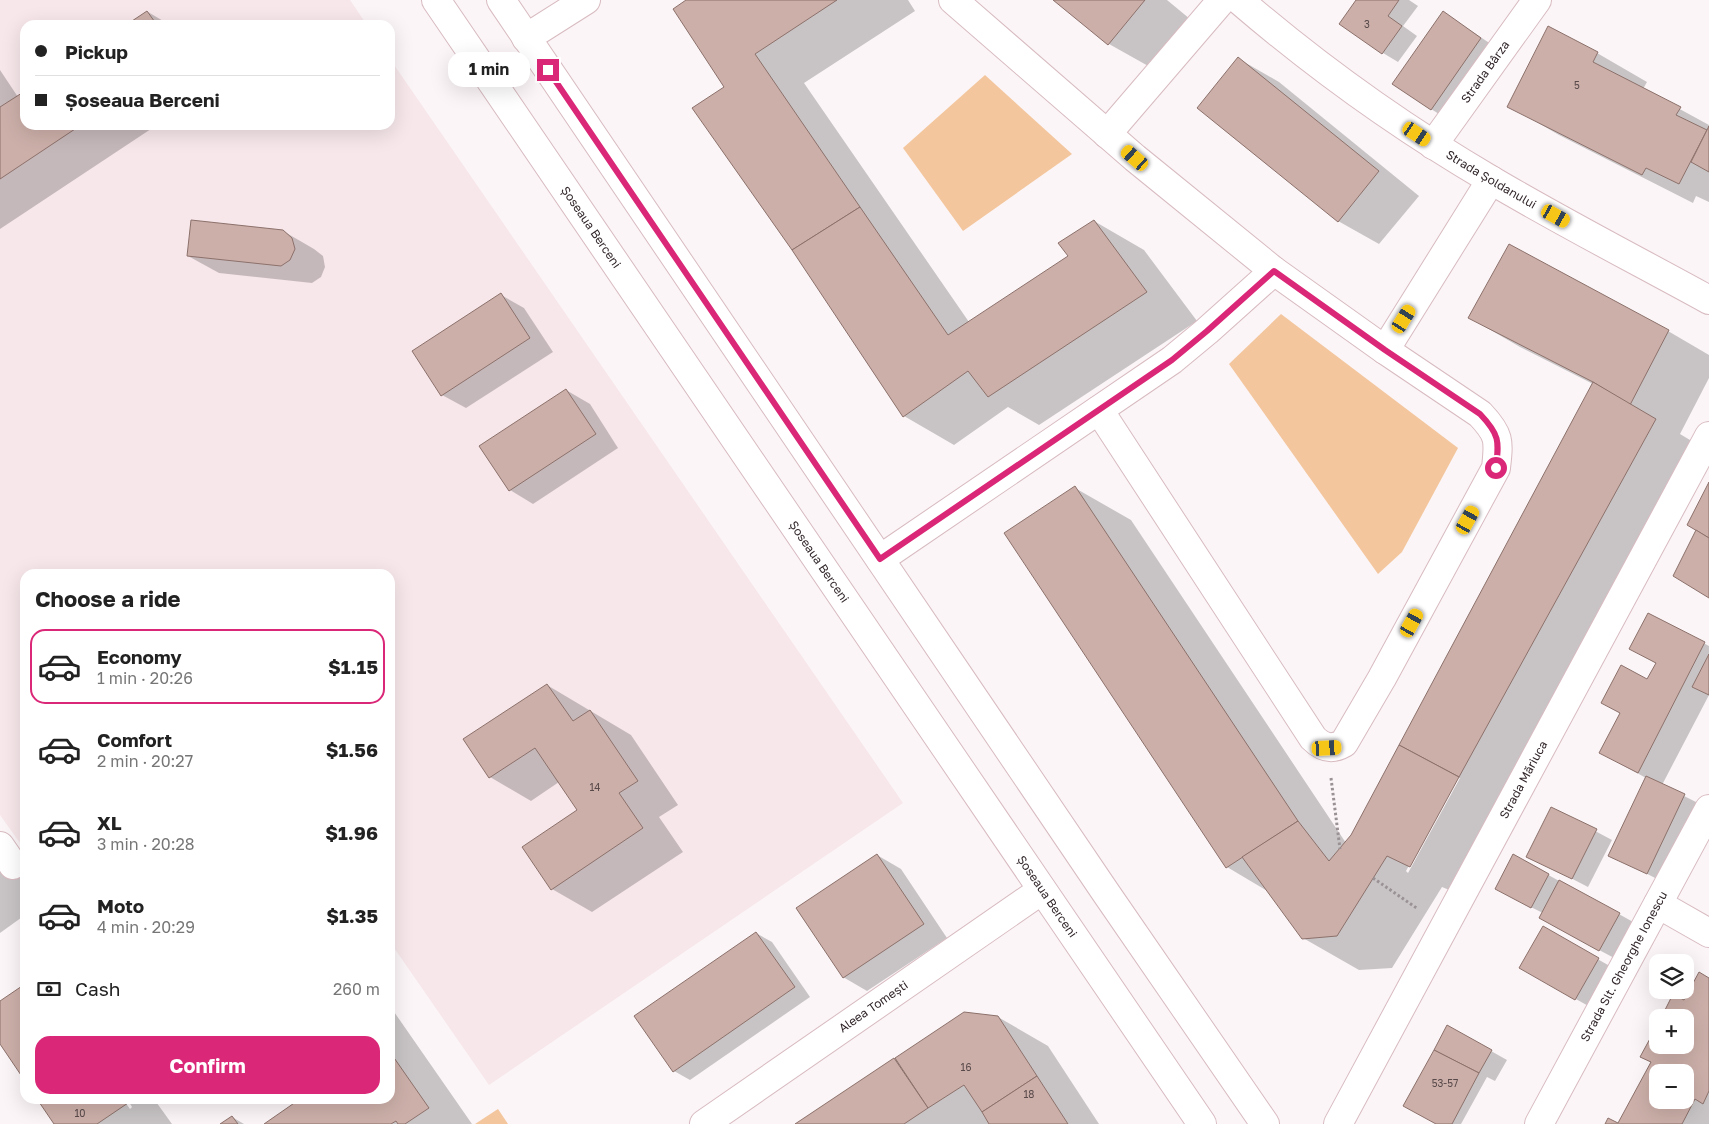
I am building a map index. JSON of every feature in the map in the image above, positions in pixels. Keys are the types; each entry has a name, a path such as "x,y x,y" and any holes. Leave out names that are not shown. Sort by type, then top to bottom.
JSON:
{"main road":[{"name":"Șoseaua Berceni","path":"436,0 1202,1124"},
{"path":"501,0 1106,893 1265,1124"},
{"path":"526,38 586,0"},
{"path":"953,0 1108,134 1274,271 1385,350 1480,414 1493,428 1498,444 1496,468 1382,678 1344,743 1337,747 1327,748 1313,738 1099,410"},
{"path":"1108,134 1222,0"},
{"name":"Strada Șoldanului","path":"1239,0 1329,72 1433,145 1491,180 1709,300"},
{"name":"Strada Bârza","path":"1433,145 1537,0"},
{"path":"1385,350 1491,180"},
{"path":"880,559 1172,360 1274,271"},
{"name":"Strada Măriuca","path":"1338,1124 1709,436"},
{"name":"Strada Slt. Gheorghe Ionescu","path":"1539,1124 1709,809"},
{"name":"Aleea Tomești","path":"704,1124 1042,890"},
{"path":"1658,904 1709,933"}],"path":[{"path":"1327,748 1340,849"},
{"path":"1373,878 1444,926"}],"shaded area":[{"path":"0,0 350,0 364,20 20,20 20,130 395,130 395,66 903,803 489,1085 395,949 395,569 20,569 20,843 0,815"},
{"path":"985,75 1072,154 963,231 903,148"},
{"path":"1281,314 1458,448 1402,552 1378,574 1229,364"},
{"path":"498,1109 508,1124 475,1124"}],"building":[{"path":"686,0 837,0 755,54 860,207 792,250 692,108 724,87 673,9"},
{"path":"1053,0 1145,0 1108,45"},
{"path":"1356,0 1399,0 1388,16 1402,26 1382,54 1339,24"},
{"path":"147,11 153,20 134,20"},
{"path":"1443,11 1481,38 1431,110 1392,84"},
{"path":"1548,26 1598,52 1593,62 1681,107 1676,115 1707,130 1679,184 1646,168 1642,175 1507,107"},
{"path":"1238,57 1379,171 1338,222 1197,108"},
{"path":"20,94 20,130 74,130 0,179 0,107"},
{"path":"1709,126 1709,172 1691,162"},
{"path":"860,207 948,335 1068,256 1058,243 1094,220 1147,292 988,397 968,371 903,417 792,250"},
{"path":"191,220 283,230 292,238 295,249 290,260 281,266 187,256"},
{"path":"1509,244 1669,330 1630,405 1593,382 1468,318"},
{"path":"501,293 530,338 441,396 412,351"},
{"path":"1593,382 1656,419 1459,777 1399,745"},
{"path":"566,389 596,434 509,491 479,446"},
{"path":"1709,482 1709,538 1687,525"},
{"path":"1075,486 1298,821 1226,868 1004,533"},
{"path":"1696,530 1709,538 1709,598 1673,576"},
{"path":"1648,613 1705,642 1638,773 1599,753 1620,713 1601,703 1621,665 1647,679 1656,663 1629,649"},
{"path":"1709,654 1709,695 1692,687"},
{"path":"547,684 573,721 590,710 638,781 619,793 643,828 551,890 522,847 577,810 535,748 489,778 463,739"},
{"path":"1399,745 1459,777 1410,867 1387,856 1337,936 1302,939 1242,857 1298,821 1329,861 1351,835"},
{"path":"1646,776 1685,794 1647,874 1608,856"},
{"path":"1551,807 1597,829 1572,879 1526,857"},
{"path":"877,854 924,924 843,978 796,908"},
{"path":"1513,854 1549,874 1531,908 1495,889"},
{"path":"1559,880 1620,913 1599,951 1539,918"},
{"path":"1543,926 1599,958 1575,1000 1519,968"},
{"path":"756,932 795,987 673,1072 634,1016"},
{"path":"1699,972 1709,978 1709,1091 1703,1104 1695,1099 1694,1101 1694,1064 1650,1064 1651,1062 1640,1057 1649,1040 1649,1054 1694,1054 1694,1009 1666,1009 1670,999 1694,999 1694,981"},
{"path":"20,987 20,1074 0,1044 0,1001"},
{"path":"964,1012 998,1016 1037,1076 982,1112 964,1085 928,1108 895,1058"},
{"path":"1447,1025 1492,1050 1479,1073 1434,1050"},
{"path":"1434,1050 1479,1073 1452,1124 1436,1124 1403,1106"},
{"path":"894,1058 928,1108 904,1124 795,1124"},
{"path":"395,1059 429,1108 405,1124 398,1124 396,1121 391,1124 264,1124 293,1104 395,1104"},
{"path":"1649,1066 1649,1109 1690,1109 1682,1124 1605,1124 1608,1118 1618,1123"},
{"path":"1037,1076 1068,1124 989,1124 982,1112"},
{"path":"40,1104 127,1104 97,1124 54,1124"},
{"path":"232,1116 238,1124 220,1124"}],"route":[{"path":"548,70 880,559 1172,360 1274,271 1385,350 1480,414 1493,428 1498,444 1496,468"}]}
